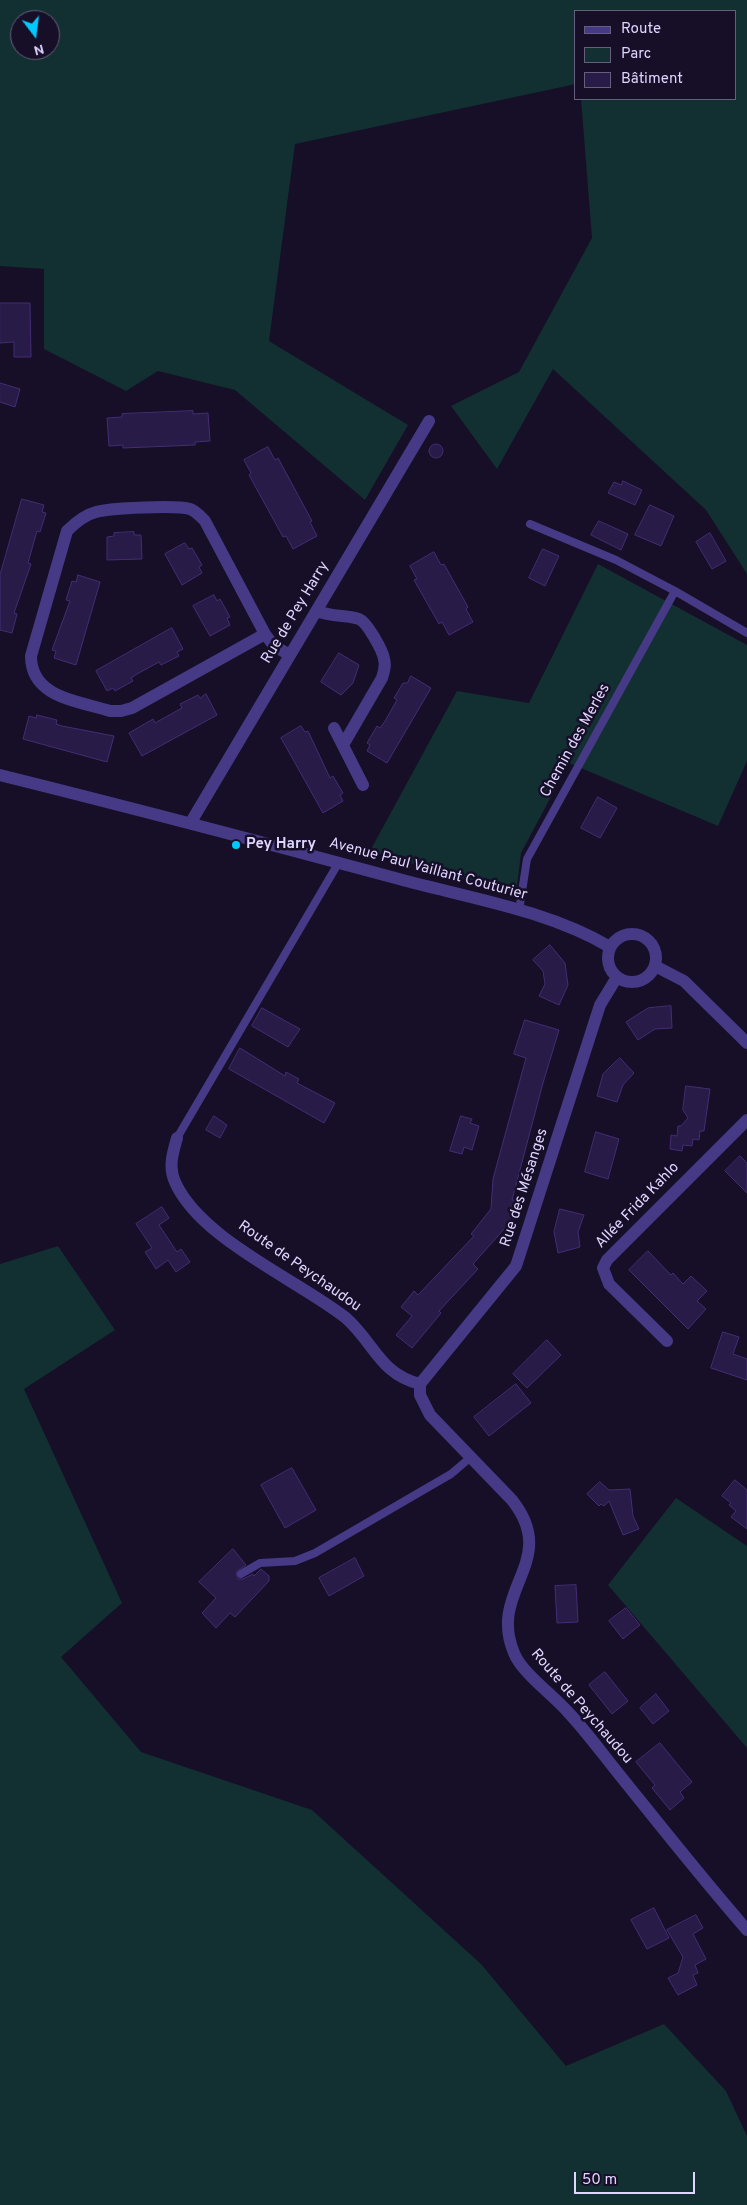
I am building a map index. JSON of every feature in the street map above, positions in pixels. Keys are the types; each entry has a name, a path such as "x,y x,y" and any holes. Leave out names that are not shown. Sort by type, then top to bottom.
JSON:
{"street":[{"name":"Rue de Pey Harry","path":"192,822 429,422"},
{"path":"266,634 132,708 121,712 110,711 51,693 38,682 31,663 31,656 67,532 83,517 105,510 179,508 191,509 205,521 266,634 274,646 290,656"},
{"path":"316,611 330,616 359,619 366,623 384,657 386,667 382,678 343,745"},
{"path":"334,728 364,785"},
{"name":"Avenue Paul Vaillant Couturier","path":"0,775 192,822 519,911 579,929 610,947"},
{"path":"637,934 651,943 656,958 655,966 652,972 642,980 629,982 617,977 612,973 607,960 610,947 621,936 637,934"},
{"path":"655,966 684,981 747,1043"},
{"name":"Rue des Mésanges","path":"420,1384 516,1266 600,1005 617,977"},
{"name":"Allée Frida Kahlo","path":"666,1342 609,1284 603,1268 607,1260 747,1120"},
{"name":"Route de Peychaudou","path":"177,1138 171,1168 174,1181 199,1214 239,1248 346,1318 358,1328 385,1366 394,1374 404,1380 420,1384 420,1395 430,1415 472,1457 523,1514 529,1526 530,1550 510,1602 508,1613 510,1639 519,1662 567,1711 747,1930"}],"lane":[{"path":"530,524 616,560 675,591 747,633"},
{"name":"Chemin des Merles","path":"519,911 527,859 675,591"},
{"name":"Route de Peychaudou","path":"177,1138 339,862"},
{"path":"242,1574 260,1563 295,1561 315,1553 452,1474 472,1457"}],"green space":[{"path":"0,0 747,0 747,574 706,510 553,369 497,469 451,406 519,372 592,238 581,100 737,100 737,10 574,10 574,84 295,144 269,341 408,425 365,500 235,390 158,371 126,391 44,349 44,269 0,266"},
{"path":"598,564 747,645 747,761 718,826 569,763 521,853 516,895 370,851 457,691 529,703"},
{"path":"58,1246 115,1330 24,1389 122,1603 61,1657 141,1752 312,1810 481,1964 566,2066 664,2024 726,2091 747,2136 747,2205 0,2205 0,1264"},
{"path":"676,1498 747,1546 747,1748 608,1585"}],"building":[{"path":"0,303 30,303 31,357 14,357 14,342 0,343"},
{"path":"0,383 20,389 15,407 0,402"},
{"path":"193,411 193,414 208,413 210,441 195,442 195,445 123,448 123,445 109,446 107,418 122,417 122,414"},
{"path":"436,444 441,446 443,451 441,456 436,458 431,456 429,451 431,446"},
{"path":"268,447 275,460 278,458 312,521 310,522 317,536 293,549 286,536 283,537 249,475 251,473 244,460"},
{"path":"623,481 642,490 635,505 608,493 614,482 621,485"},
{"path":"22,499 44,505 42,512 46,513 40,532 37,531 35,538 28,563 31,564 14,613 17,614 12,633 0,630 0,575"},
{"path":"650,505 674,516 661,546 635,535"},
{"path":"599,521 628,534 621,550 591,535"},
{"path":"134,532 134,535 141,535 142,559 107,560 107,537 114,536 114,533"},
{"path":"710,533 726,561 712,569 696,542"},
{"path":"185,543 189,549 192,548 202,565 199,567 202,573 182,585 165,554"},
{"path":"543,549 559,556 545,586 529,578"},
{"path":"434,552 441,565 444,564 468,607 466,609 473,622 449,635 442,622 439,624 414,580 417,579 410,566"},
{"path":"78,575 100,582 76,665 54,658 56,651 52,650 70,601 66,600 72,581 76,582"},
{"path":"214,595 217,601 220,599 230,617 227,618 230,625 210,636 193,606"},
{"path":"172,628 183,649 177,652 179,656 161,665 159,662 137,674 131,678 133,681 115,691 113,688 107,691 96,671"},
{"path":"339,653 359,665 353,683 341,695 321,682"},
{"path":"411,676 431,688 387,763 367,751 370,745 367,743 377,726 380,728 385,721 397,700 394,698 403,683 407,683"},
{"path":"206,694 217,715 142,756 129,733 153,719 155,723 182,708 180,704 198,695 200,698"},
{"path":"37,715 57,720 56,724 62,726 114,736 107,762 23,739 29,716 36,718"},
{"path":"301,726 305,732 308,731 330,778 333,776 343,793 340,795 343,801 323,813 281,738"},
{"path":"598,797 617,808 600,838 581,828"},
{"path":"550,945 565,963 568,985 559,1005 539,996 545,984 543,971 533,960"},
{"path":"671,1006 672,1028 655,1029 638,1040 626,1022 648,1008"},
{"path":"262,1008 300,1029 288,1047 252,1026"},
{"path":"525,1020 559,1030 512,1200 518,1200 513,1219 473,1264 478,1269 439,1311 441,1313 412,1348 396,1335 412,1316 401,1307 414,1291 418,1295 474,1236 471,1234 491,1209 493,1179 526,1058 514,1054"},
{"path":"240,1048 285,1076 286,1072 299,1079 297,1083 335,1103 324,1123 229,1069"},
{"path":"620,1058 634,1073 623,1085 617,1102 597,1096 603,1074"},
{"path":"686,1086 710,1089 704,1131 700,1131 699,1140 693,1139 692,1146 683,1145 682,1151 670,1149 671,1135 677,1136 678,1126 681,1126 688,1118 683,1110"},
{"path":"214,1116 227,1125 220,1138 206,1130"},
{"path":"461,1116 472,1119 470,1123 479,1126 472,1150 464,1147 462,1154 450,1151"},
{"path":"596,1132 619,1139 608,1179 585,1172"},
{"path":"740,1156 747,1163 747,1193 725,1171"},
{"path":"162,1207 169,1218 159,1225 177,1252 181,1249 190,1262 176,1272 168,1260 156,1269 145,1252 152,1248 136,1224"},
{"path":"560,1209 584,1215 578,1232 580,1247 558,1253 554,1232"},
{"path":"648,1251 671,1275 673,1273 683,1284 691,1276 707,1291 697,1301 706,1309 688,1329 629,1270"},
{"path":"723,1332 739,1337 733,1354 747,1359 747,1380 711,1368"},
{"path":"547,1340 561,1355 527,1388 513,1374"},
{"path":"516,1384 531,1403 489,1436 474,1417"},
{"path":"292,1468 316,1510 285,1528 261,1485"},
{"path":"735,1480 747,1490 747,1529 731,1517 736,1511 729,1505 731,1503 722,1496"},
{"path":"600,1482 609,1490 630,1489 633,1516 639,1529 623,1535 609,1501 604,1506 601,1504 599,1506 587,1494"},
{"path":"233,1549 246,1565 236,1572 238,1579 243,1579 253,1574 254,1576 261,1569 269,1576 269,1581 235,1617 230,1613 216,1628 202,1613 216,1598 199,1582"},
{"path":"355,1558 364,1576 329,1596 319,1578"},
{"path":"576,1585 578,1622 557,1623 555,1586"},
{"path":"626,1608 640,1625 623,1639 609,1621"},
{"path":"605,1672 628,1701 612,1714 589,1685"},
{"path":"656,1694 669,1711 653,1724 640,1708"},
{"path":"660,1743 692,1782 680,1792 684,1798 670,1810 652,1788 655,1785 636,1762"},
{"path":"654,1908 669,1938 647,1949 631,1920"},
{"path":"696,1915 703,1928 693,1934 706,1959 695,1965 698,1973 693,1975 697,1985 678,1995 668,1978 678,1973 683,1957 667,1930"}],"place":[{"name":"Pey Harry","path":"236,845"}]}
